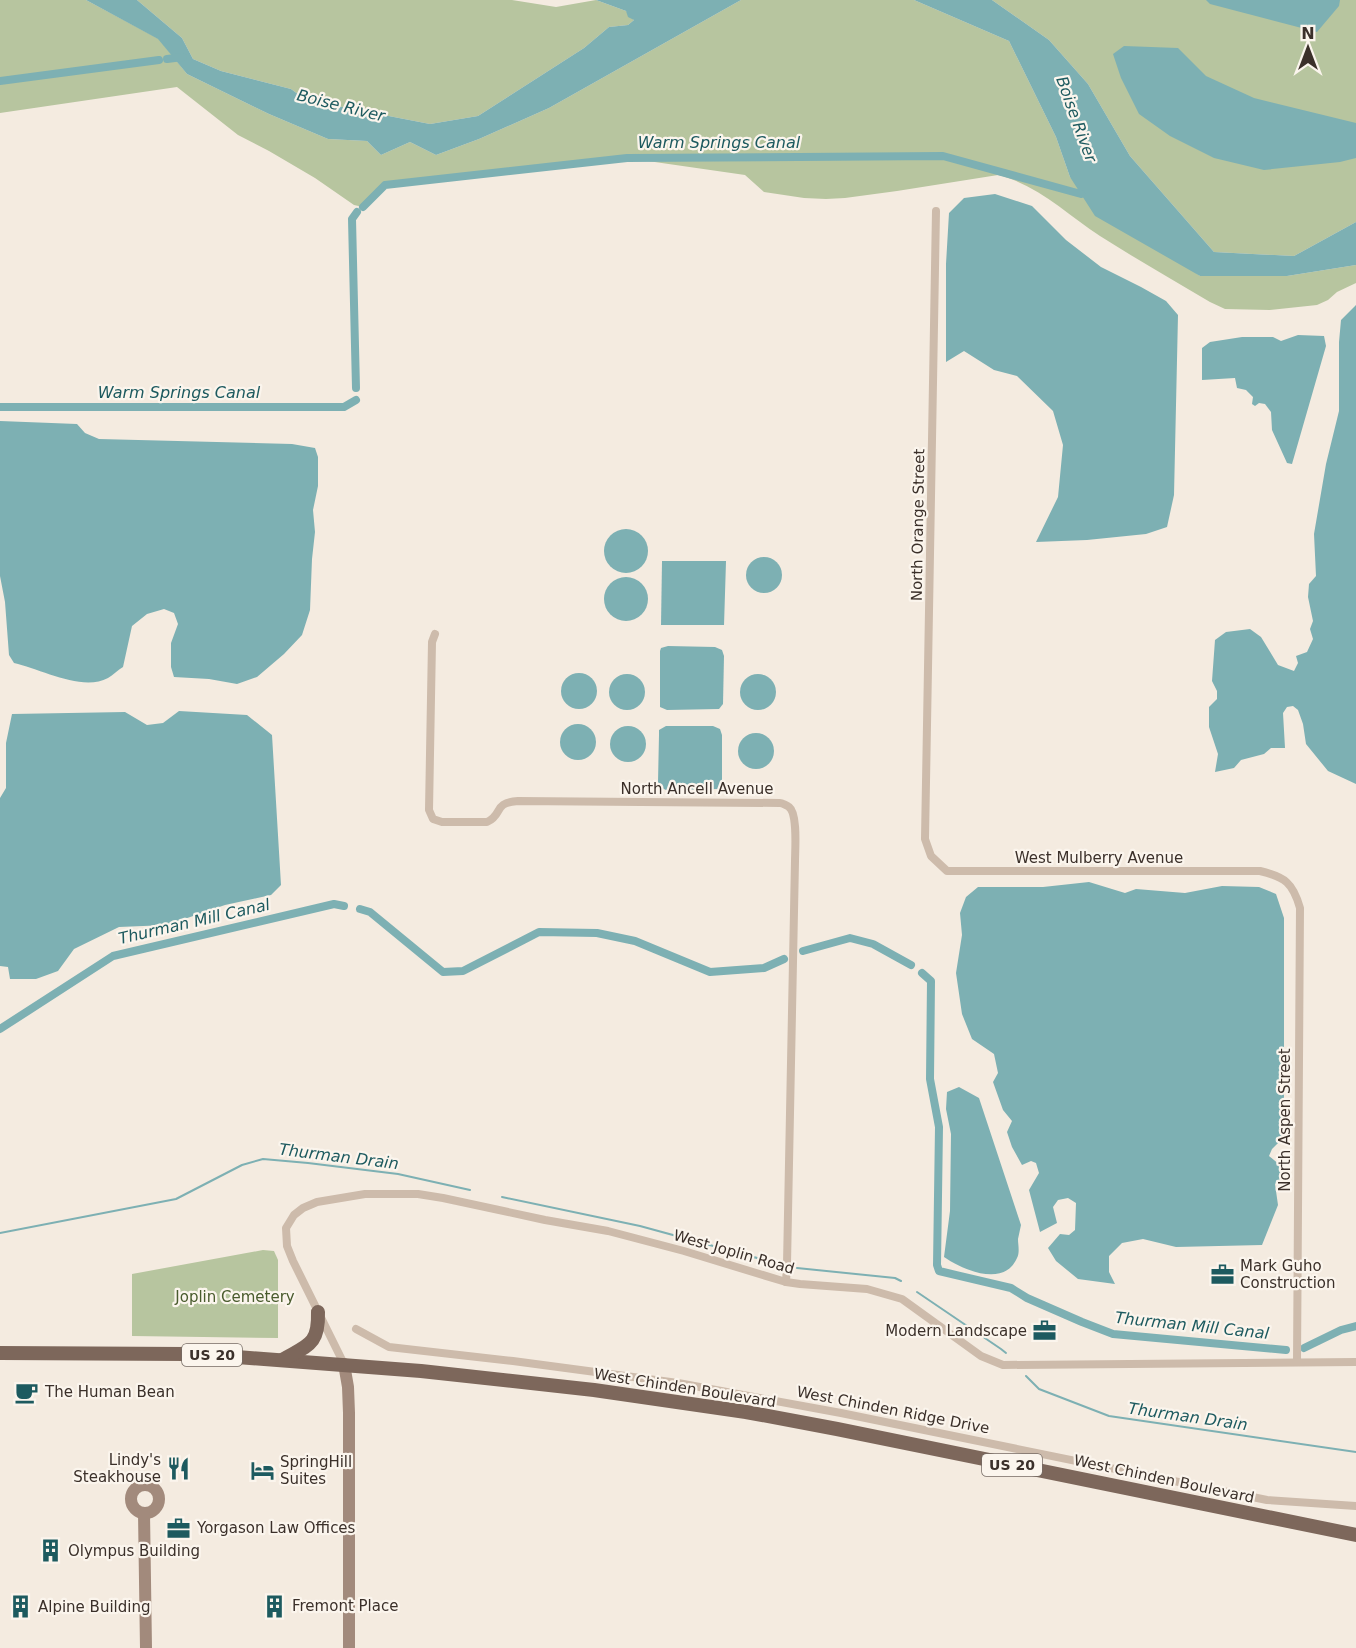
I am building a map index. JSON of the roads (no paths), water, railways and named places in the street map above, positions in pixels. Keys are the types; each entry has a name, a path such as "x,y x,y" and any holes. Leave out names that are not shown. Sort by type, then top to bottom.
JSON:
{"main road":[{"path":"282,1360 310,1344 318,1327 318,1312"},
{"name":"West Chinden Boulevard","path":"0,1353 186,1354 345,1364 512,1380 663,1400 747,1412 1356,1535"},
{"path":"345,1364 349,1413 349,1648"},
{"path":"144,1513 146,1648"}],"street":[{"name":"North Orange Street","path":"926,838 936,211"},
{"name":"North Ancell Avenue","path":"435,634 432,642 429,810 430,815 437,821 488,822 503,804 518,801 780,803 789,806 793,812 795,861 786,1282"},
{"name":"West Mulberry Avenue","path":"926,838 931,856 947,871 1260,871 1277,875 1288,882"},
{"name":"North Aspen Street","path":"1288,882 1297,894 1300,908 1297,1362"},
{"name":"West Joplin Road","path":"345,1364 290,1253 286,1228 294,1215 317,1202 365,1194 407,1193 608,1231 786,1282 867,1289 902,1299 981,1356 1003,1365 1356,1362"},
{"name":"West Chinden Ridge Drive","path":"356,1329 389,1347 678,1383 841,1413 1267,1500 1356,1506"}],"water":[{"path":"86,0 137,0 182,38 193,59 221,71 291,89 306,100 430,124 478,116 584,48 609,27 628,25 634,20 628,17 626,11 596,0 741,0 549,108 479,139 436,155 410,142 381,155 367,141 328,139 269,114 187,74 158,39"},
{"name":"Boise River","path":"914,0 992,0 1049,40 1088,84 1130,156 1214,252 1294,256 1356,222 1356,265 1287,276 1200,276 1095,216 1070,177 1056,137 1009,41"},
{"path":"1206,0 1340,0 1339,6 1317,32 1210,4"},
{"path":"1124,46 1178,48 1206,76 1254,98 1356,123 1356,158 1340,162 1264,170 1214,158 1170,136 1139,114 1121,78 1113,54"},
{"path":"995,194 1032,206 1066,240 1101,267 1166,301 1178,315 1174,495 1167,527 1146,534 1036,542 1058,497 1063,445 1053,411 1017,376 994,370 964,351 946,362 946,264 949,213 964,198"},
{"path":"1356,305 1356,784 1328,771 1306,744 1303,724 1298,710 1293,706 1287,707 1283,713 1285,748 1271,748 1264,754 1241,760 1234,768 1215,772 1218,754 1209,727 1209,707 1217,699 1217,691 1212,681 1215,640 1226,632 1250,629 1261,637 1278,665 1294,671 1298,663 1296,656 1307,652 1313,639 1310,629 1313,621 1308,597 1309,584 1316,576 1314,534 1326,464 1339,411 1341,320"},
{"path":"1298,335 1324,336 1326,346 1292,464 1287,463 1272,430 1271,412 1265,404 1259,403 1255,406 1252,404 1253,397 1246,390 1237,388 1235,378 1202,380 1202,348 1210,342 1242,337 1273,337 1281,341"},
{"path":"0,421 77,424 85,433 99,439 292,444 315,448 318,457 318,486 313,510 315,532 310,610 302,635 257,677 237,684 209,679 174,677 171,667 171,643 178,624 174,613 164,609 147,614 132,626 123,667 98,682 74,681 14,663 9,655 5,602 0,576"},
{"path":"626,529 642,535 648,551 642,567 626,573 610,567 604,551 610,535"},
{"path":"764,557 777,562 782,575 777,588 764,593 751,588 746,575 751,562"},
{"path":"662,561 726,561 724,625 661,625"},
{"path":"626,577 642,583 648,599 642,615 626,621 610,615 604,599 610,583"},
{"path":"668,646 715,647 722,650 724,656 723,704 719,709 667,710 660,707 660,651 661,648"},
{"path":"579,673 592,678 597,691 592,704 579,709 566,704 561,691 566,678"},
{"path":"627,674 640,679 645,692 640,705 627,710 614,705 609,692 614,679"},
{"path":"758,674 771,679 776,692 771,705 758,710 745,705 740,692 745,679"},
{"path":"179,711 247,715 272,735 281,885 271,895 225,905 167,925 119,927 74,949 58,971 36,979 10,979 8,967 0,966 0,798 6,788 6,743 12,714 125,712 147,725 163,723"},
{"path":"578,724 591,729 596,742 591,755 578,760 565,755 560,742 565,729"},
{"path":"628,726 641,731 646,744 641,757 628,762 615,757 610,744 615,731"},
{"path":"666,726 713,726 720,729 722,783 718,789 666,790 660,787 658,782 659,730"},
{"path":"756,733 769,738 774,751 769,764 756,769 743,764 738,751 743,738"},
{"path":"1089,882 1125,893 1136,889 1185,893 1222,886 1259,887 1276,894 1284,918 1284,1137 1272,1149 1269,1156 1280,1165 1282,1177 1275,1184 1278,1205 1262,1245 1176,1247 1143,1239 1122,1243 1109,1256 1109,1272 1115,1284 1078,1279 1056,1261 1048,1248 1060,1234 1069,1235 1075,1230 1076,1203 1068,1198 1058,1200 1053,1207 1057,1223 1040,1232 1029,1190 1039,1173 1036,1163 1031,1161 1022,1165 1012,1147 1007,1132 1012,1121 1003,1110 993,1082 998,1073 994,1054 972,1039 962,1014 956,973 962,935 960,913 966,897 978,887 1043,887"},
{"path":"959,1087 979,1098 1021,1225 1018,1256 1011,1267 1003,1272 983,1274 962,1267 944,1257 950,1211 951,1134 946,1109 947,1092"}],"waterway":[{"path":"167,59 183,57"},
{"path":"0,81 159,60"},
{"name":"Warm Springs Canal","path":"363,207 385,185 627,158 943,156 1081,194"},
{"name":"Warm Springs Canal","path":"356,388 352,219 357,212"},
{"name":"Warm Springs Canal","path":"0,407 344,407 356,400"},
{"name":"Thurman Mill Canal","path":"0,1029 113,956 334,904 344,906"},
{"name":"Thurman Mill Canal","path":"360,909 370,912 443,972 463,971 539,932 597,933 635,941 710,972 764,968 784,959"},
{"name":"Thurman Mill Canal","path":"803,951 850,938 873,944 911,965"},
{"name":"Thurman Mill Canal","path":"922,973 931,981 930,1079 939,1127 937,1265 939,1271 1011,1288 1027,1298 1113,1334 1286,1350"},
{"name":"Thurman Drain","path":"0,1233 176,1199 242,1165 263,1159 398,1174 470,1190"},
{"name":"Thurman Drain","path":"502,1197 640,1226 779,1264"},
{"name":"Thurman Drain","path":"797,1268 895,1278 901,1281"},
{"name":"Thurman Drain","path":"917,1292 1006,1353"},
{"name":"Thurman Mill Canal","path":"1304,1348 1341,1330 1356,1326"},
{"name":"Thurman Drain","path":"1026,1376 1039,1389 1109,1416 1356,1452"}],"place":[{"name":"Mark Guho Construction","path":"1222,1275"},
{"name":"Modern Landscape","path":"1045,1331"},
{"name":"The Human Bean","path":"27,1392"},
{"name":"Lindy's Steakhouse","path":"179,1469"},
{"name":"SpringHill Suites","path":"262,1471"},
{"name":"Yorgason Law Offices","path":"179,1528"},
{"name":"Olympus Building","path":"50,1551"},
{"name":"Fremont Place","path":"274,1606"},
{"name":"Alpine Building","path":"20,1607"}],"park label":[{"name":"Joplin Cemetery","path":"235,1297"}]}
